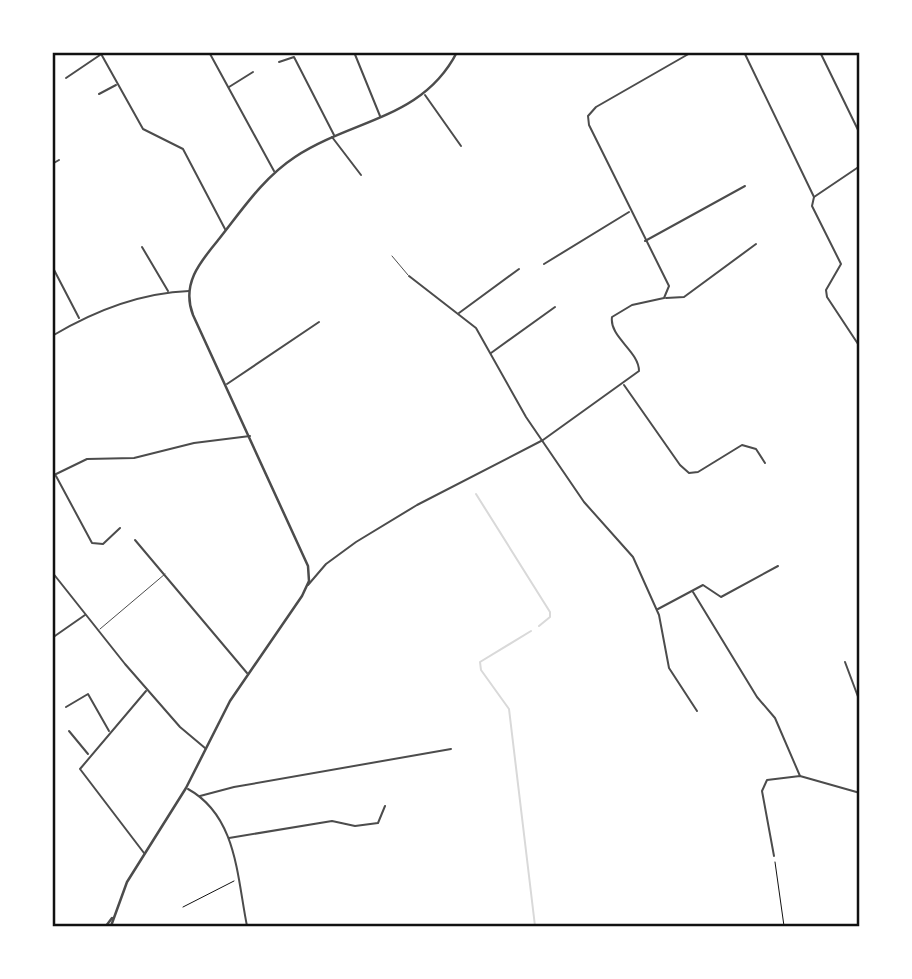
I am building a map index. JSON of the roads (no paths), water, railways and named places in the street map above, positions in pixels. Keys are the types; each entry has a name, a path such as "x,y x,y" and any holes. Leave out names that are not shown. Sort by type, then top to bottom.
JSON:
{"street":[{"path":"209,52 275,173"},
{"path":"354,52 381,117"},
{"path":"308,586 308,566 193,315 189,291 197,267 275,173 332,136 381,117 425,95 441,80 457,52"},
{"path":"664,298 669,286 589,125 588,116 596,107 692,52"},
{"path":"744,52 814,197 812,206 841,264 826,290 828,301 858,340 859,347"},
{"path":"820,52 859,134"},
{"path":"66,78 100,53 143,129 183,149 226,230"},
{"path":"279,62 294,57 332,136 361,175"},
{"path":"228,87 253,72"},
{"path":"99,94 118,84"},
{"path":"425,95 461,146"},
{"path":"52,164 59,160"},
{"path":"814,197 859,166"},
{"path":"645,241 745,186"},
{"path":"544,264 630,211"},
{"path":"111,926 127,882 187,788 230,701 308,586 326,564 356,542 417,505 543,440 624,384 637,374 640,368 612,326 612,317 632,305 684,297 756,244"},
{"path":"142,247 169,293"},
{"path":"52,266 80,320"},
{"path":"459,313 519,269"},
{"path":"409,276 476,328 543,440 584,502 633,557 657,609 670,668 697,711"},
{"path":"52,336 80,320 114,306 189,291"},
{"path":"491,352 555,307"},
{"path":"226,384 319,322"},
{"path":"624,384 676,460 689,473 698,472 742,445 756,449 765,463"},
{"path":"120,528 103,544 92,543 54,475 87,458 138,457 194,443 250,436"},
{"path":"135,540 230,656 249,675"},
{"path":"657,609 703,585 722,597 778,566"},
{"path":"52,572 97,631 180,727 206,749"},
{"path":"693,592 757,697 775,718 800,776"},
{"path":"52,638 85,615"},
{"path":"845,662 859,702"},
{"path":"144,854 80,769 89,755 148,690"},
{"path":"66,707 88,694 110,732"},
{"path":"69,731 89,755"},
{"path":"200,796 234,787 451,748"},
{"path":"774,856 762,785 771,778 800,776 859,793"},
{"path":"187,788 215,810 229,838 247,926"},
{"path":"229,838 318,822 332,821 355,826 378,822 385,806"},
{"path":"106,926 114,916"}],"lane":[{"path":"392,256 409,276"},
{"path":"97,631 165,574"}],"waterway":[{"path":"476,494 550,612 550,617 539,626"},
{"path":"531,631 480,662 481,670 509,709 535,926"}]}
